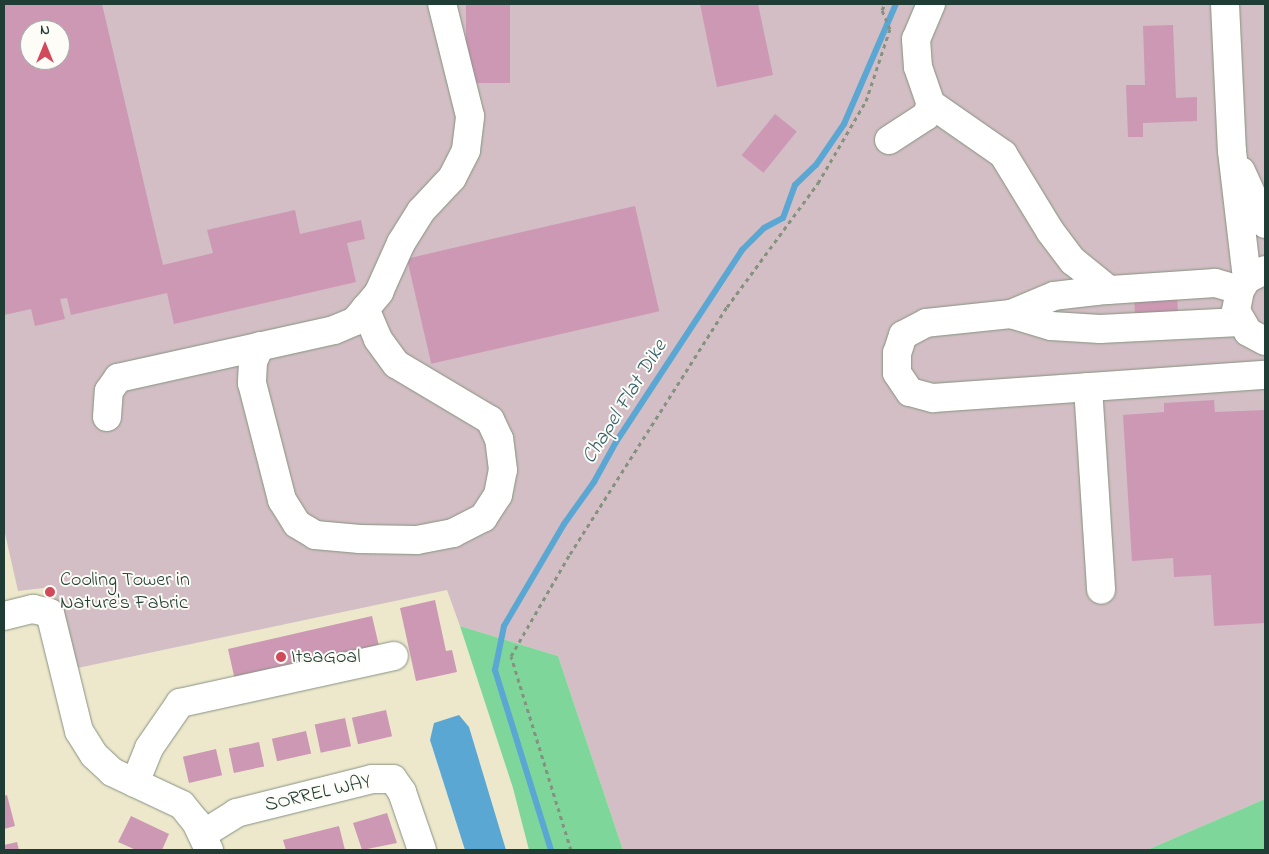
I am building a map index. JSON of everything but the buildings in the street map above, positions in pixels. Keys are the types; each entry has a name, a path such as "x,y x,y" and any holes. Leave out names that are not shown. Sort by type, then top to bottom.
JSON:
{"street":[{"path":"107,417 109,391 118,378 334,330 355,321 379,292 401,243 421,211 452,178 466,150 470,116 442,4"},
{"path":"889,140 926,116 930,104 918,67 916,39 931,4"},
{"path":"1225,4 1232,151 1251,279 1236,311 1240,322 1248,332 1265,341"},
{"path":"930,104 1003,154 1056,238 1073,261 1109,290"},
{"path":"1232,151 1265,224"},
{"path":"1251,279 1054,296 1011,314 926,323 903,335 896,353 896,373 910,392 933,398 1265,375"},
{"path":"260,346 253,362 252,383 282,500 296,524 314,535 360,539 417,540 453,533 483,518 498,495 503,470 499,439 490,420 396,364 378,339 365,309"},
{"path":"1011,314 1051,326 1100,329 1240,322"},
{"path":"1088,387 1101,590"},
{"path":"4,616 33,609 50,613 79,731 94,756 112,772 182,805 206,842"},
{"path":"135,783 148,748 180,704 394,656"},
{"name":"SORREL WAY","path":"206,842 236,813 372,779 393,779 402,792 422,850"}],"path":[{"path":"571,850 511,656 570,554 727,307 818,184 866,101 890,29 882,10 885,4"}],"shaded area":[{"path":"4,4 1265,4 1265,799 1147,850 623,850 558,656 460,626 447,590 73,669 52,587 18,591 4,529"}],"green space":[{"path":"460,626 558,656 623,850 529,850 513,788"},
{"path":"1265,799 1265,850 1147,850"}],"water":[{"path":"459,715 469,727 506,850 465,850 430,740 434,723"}],"waterway":[{"name":"Chapel Flat Dike","path":"551,850 495,670 504,626 564,524 594,482 616,442 742,250 764,228 783,218 795,185 816,165 844,124 896,4"}],"place":[{"name":"Cooling Tower in Nature's Fabric","path":"50,592"},
{"name":"ItsaGoal","path":"281,657"}]}
